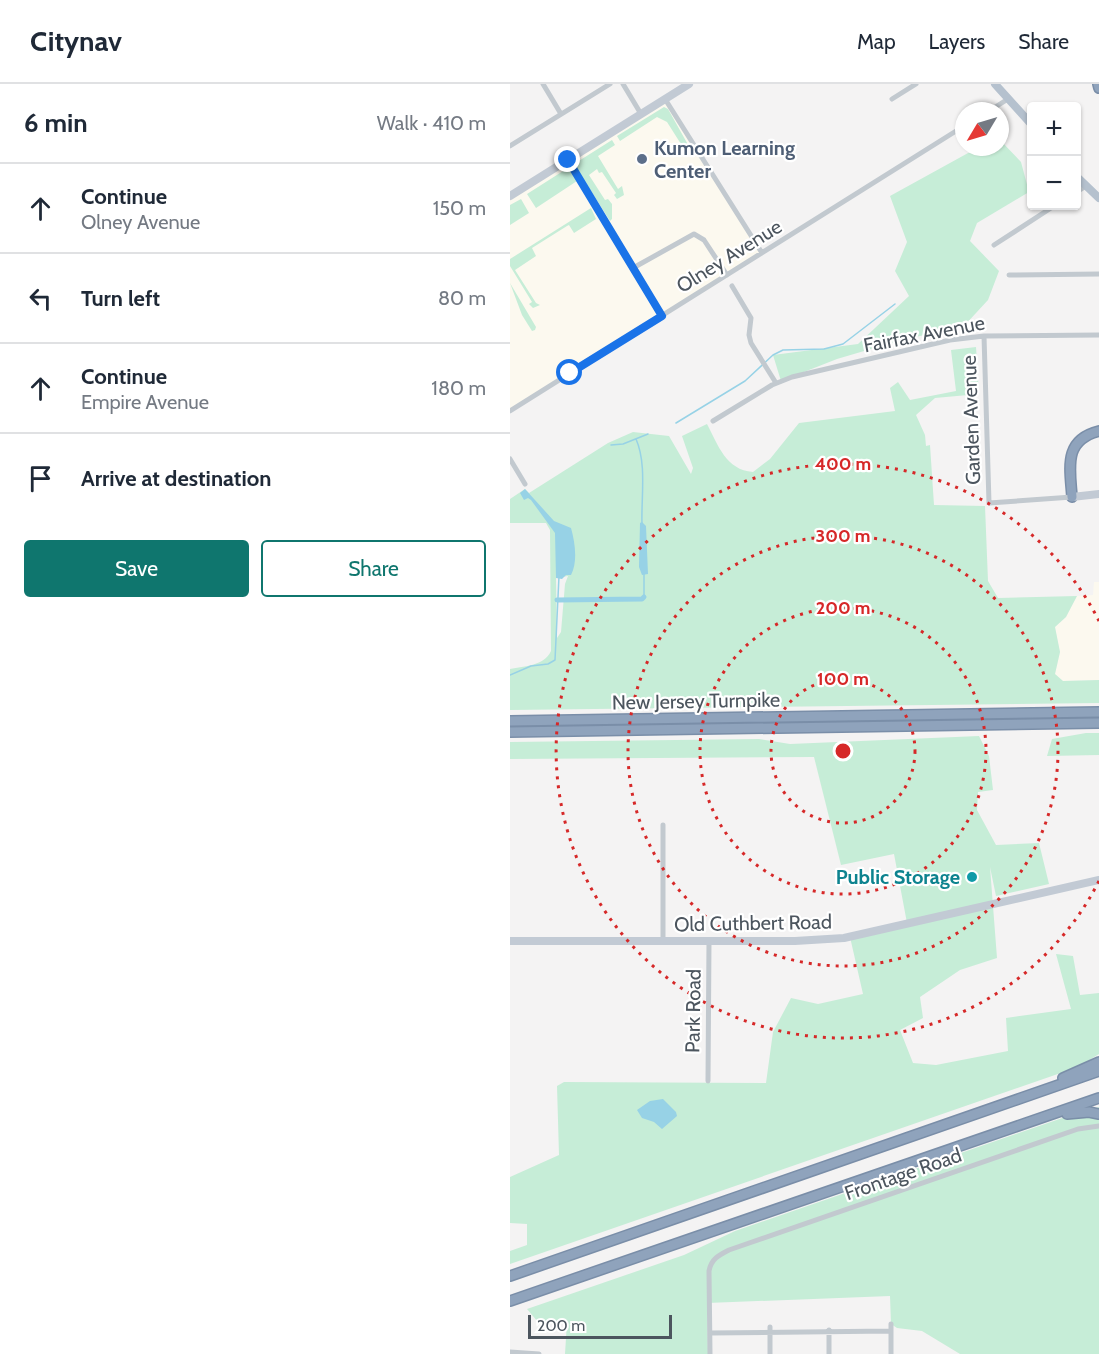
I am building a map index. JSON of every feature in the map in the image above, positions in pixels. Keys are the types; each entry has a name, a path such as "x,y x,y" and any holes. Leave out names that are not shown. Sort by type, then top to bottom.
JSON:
{"highway":[{"path":"1072,497 1070,461 1072,453 1075,446 1087,435 1099,430"},
{"name":"New Jersey Turnpike","path":"510,721 1099,712"},
{"name":"New Jersey Turnpike","path":"510,732 1099,723"},
{"path":"978,1113 1099,1062"},
{"path":"510,1276 1099,1071"},
{"path":"510,1301 1099,1098"},
{"path":"1015,1127 1068,1113 1099,1114"}],"main road":[{"path":"995,84 1027,120"},
{"path":"1081,180 1099,198"},
{"path":"1086,186 1091,197 1099,206"}],"street":[{"path":"543,84 561,114"},
{"path":"510,146 610,84"},
{"path":"623,84 641,114"},
{"path":"510,196 688,84"},
{"path":"892,99 916,84"},
{"path":"664,99 762,253"},
{"path":"1003,102 1008,99"},
{"name":"Olney Avenue","path":"510,411 955,132"},
{"path":"568,160 662,316"},
{"path":"1081,189 1086,186"},
{"path":"994,245 1048,210"},
{"path":"633,268 694,234 704,240 727,275"},
{"path":"1009,275 1099,274"},
{"path":"732,286 751,321 750,343 776,383"},
{"name":"Fairfax Avenue","path":"713,421 776,383 950,340 984,336 1099,335"},
{"name":"Garden Avenue","path":"984,336 989,503 1072,497"},
{"path":"510,459 525,484"},
{"path":"1072,497 1099,494"},
{"path":"663,825 663,941"},
{"name":"Old Cuthbert Road","path":"510,941 795,941 844,938 1099,880"},
{"name":"Park Road","path":"708,1081 709,941"},
{"name":"Frontage Road","path":"710,1332 709,1271 710,1264 719,1255 1078,1129 1099,1126"},
{"path":"710,1354 710,1332 890,1328 891,1354"},
{"path":"770,1329 770,1354"},
{"path":"829,1330 829,1354"},
{"path":"510,1352 539,1354"}],"shaded area":[{"path":"665,99 762,253 510,410 510,196"},
{"path":"1094,582 1099,582 1099,680 1063,681 1055,674 1060,652 1055,627 1066,617 1077,596 1093,595"}],"green space":[{"path":"664,107 668,109 691,150 686,152 667,122 657,117 620,141 617,136"},
{"path":"612,140 615,145 598,156 618,189 622,186 624,195 617,199 614,195 616,193 602,172 599,173 597,169 589,175 605,200 608,199 612,204 610,221 574,164"},
{"path":"1009,149 1021,162 1027,184 1027,193 977,223 970,241 999,271 988,300 964,326 898,341 837,359 781,381 773,355 858,344 909,296 895,271 907,242 890,196 963,156 1009,156"},
{"path":"571,166 580,179 536,208 527,194"},
{"path":"521,199 529,213 510,225 510,205"},
{"path":"591,208 596,219 574,233 569,225 532,248 536,256 515,270 536,303 540,305 533,308 529,304 532,302 510,266 510,259"},
{"path":"510,283 536,327 535,330 532,331 522,315"},
{"path":"976,347 979,394 935,398 916,415 925,435 926,446 930,445 934,505 985,506 988,581 998,598 1077,596 1066,617 1055,627 1060,652 1055,674 1063,681 1099,680 1099,703 510,710 510,669 544,660 551,651 550,530 546,523 510,523 510,499 525,489 529,493 608,443 633,432 669,436 691,474 693,468 682,436 707,424 719,448 729,461 736,467 753,472 770,459 799,423 895,411 890,388 898,382 910,400 956,391 951,350","holes":["568,576 565,584 561,632 557,638 556,578"]},
{"path":"1099,733 1099,755 1047,756 1052,739"},
{"path":"979,736 989,756 993,790 978,792 977,810 996,845 1039,843 1049,884 996,896 990,867 997,958 960,970 920,997 923,1018 900,1030 913,1063 936,1065 1008,1051 1006,1018 1071,1009 1056,954 1073,956 1080,995 1099,993 1099,1054 1078,1067 510,1264 510,1251 527,1245 527,1224 510,1223 510,1177 559,1155 557,1086 564,1082 766,1083 773,1032 791,998 818,1004 863,994 850,937 907,923 894,854 841,865 814,757 510,759 510,742 759,739 790,744"},
{"path":"1099,1107 1099,1354 960,1354 922,1331 897,1328 891,1324 890,1296 707,1303 708,1354 565,1354 567,1322 538,1322 527,1309 684,1255 735,1231"}],"water":[{"path":"525,489 554,521 571,528 575,558 571,575 566,575 562,579 556,578 555,533 531,500 528,498 524,500 520,493"},
{"path":"640,523 646,526 648,574 642,575 639,567"},
{"path":"663,1099 677,1116 662,1129 654,1122 642,1118 637,1110 650,1101"}],"waterway":[{"path":"676,423 745,381 773,355 783,350 824,349 843,344 895,304"},
{"path":"611,445 623,444 648,434"},
{"path":"636,439 642,470 642,524"},
{"path":"644,574 644,597"},
{"path":"510,675 531,666 548,664 555,660 559,576"},
{"path":"557,600 642,599 644,597"}],"place":[{"name":"Kumon Learning Center","path":"642,159"},
{"name":"Public Storage","path":"972,877"}],"route":[{"path":"568,160 662,316 570,373"}]}
